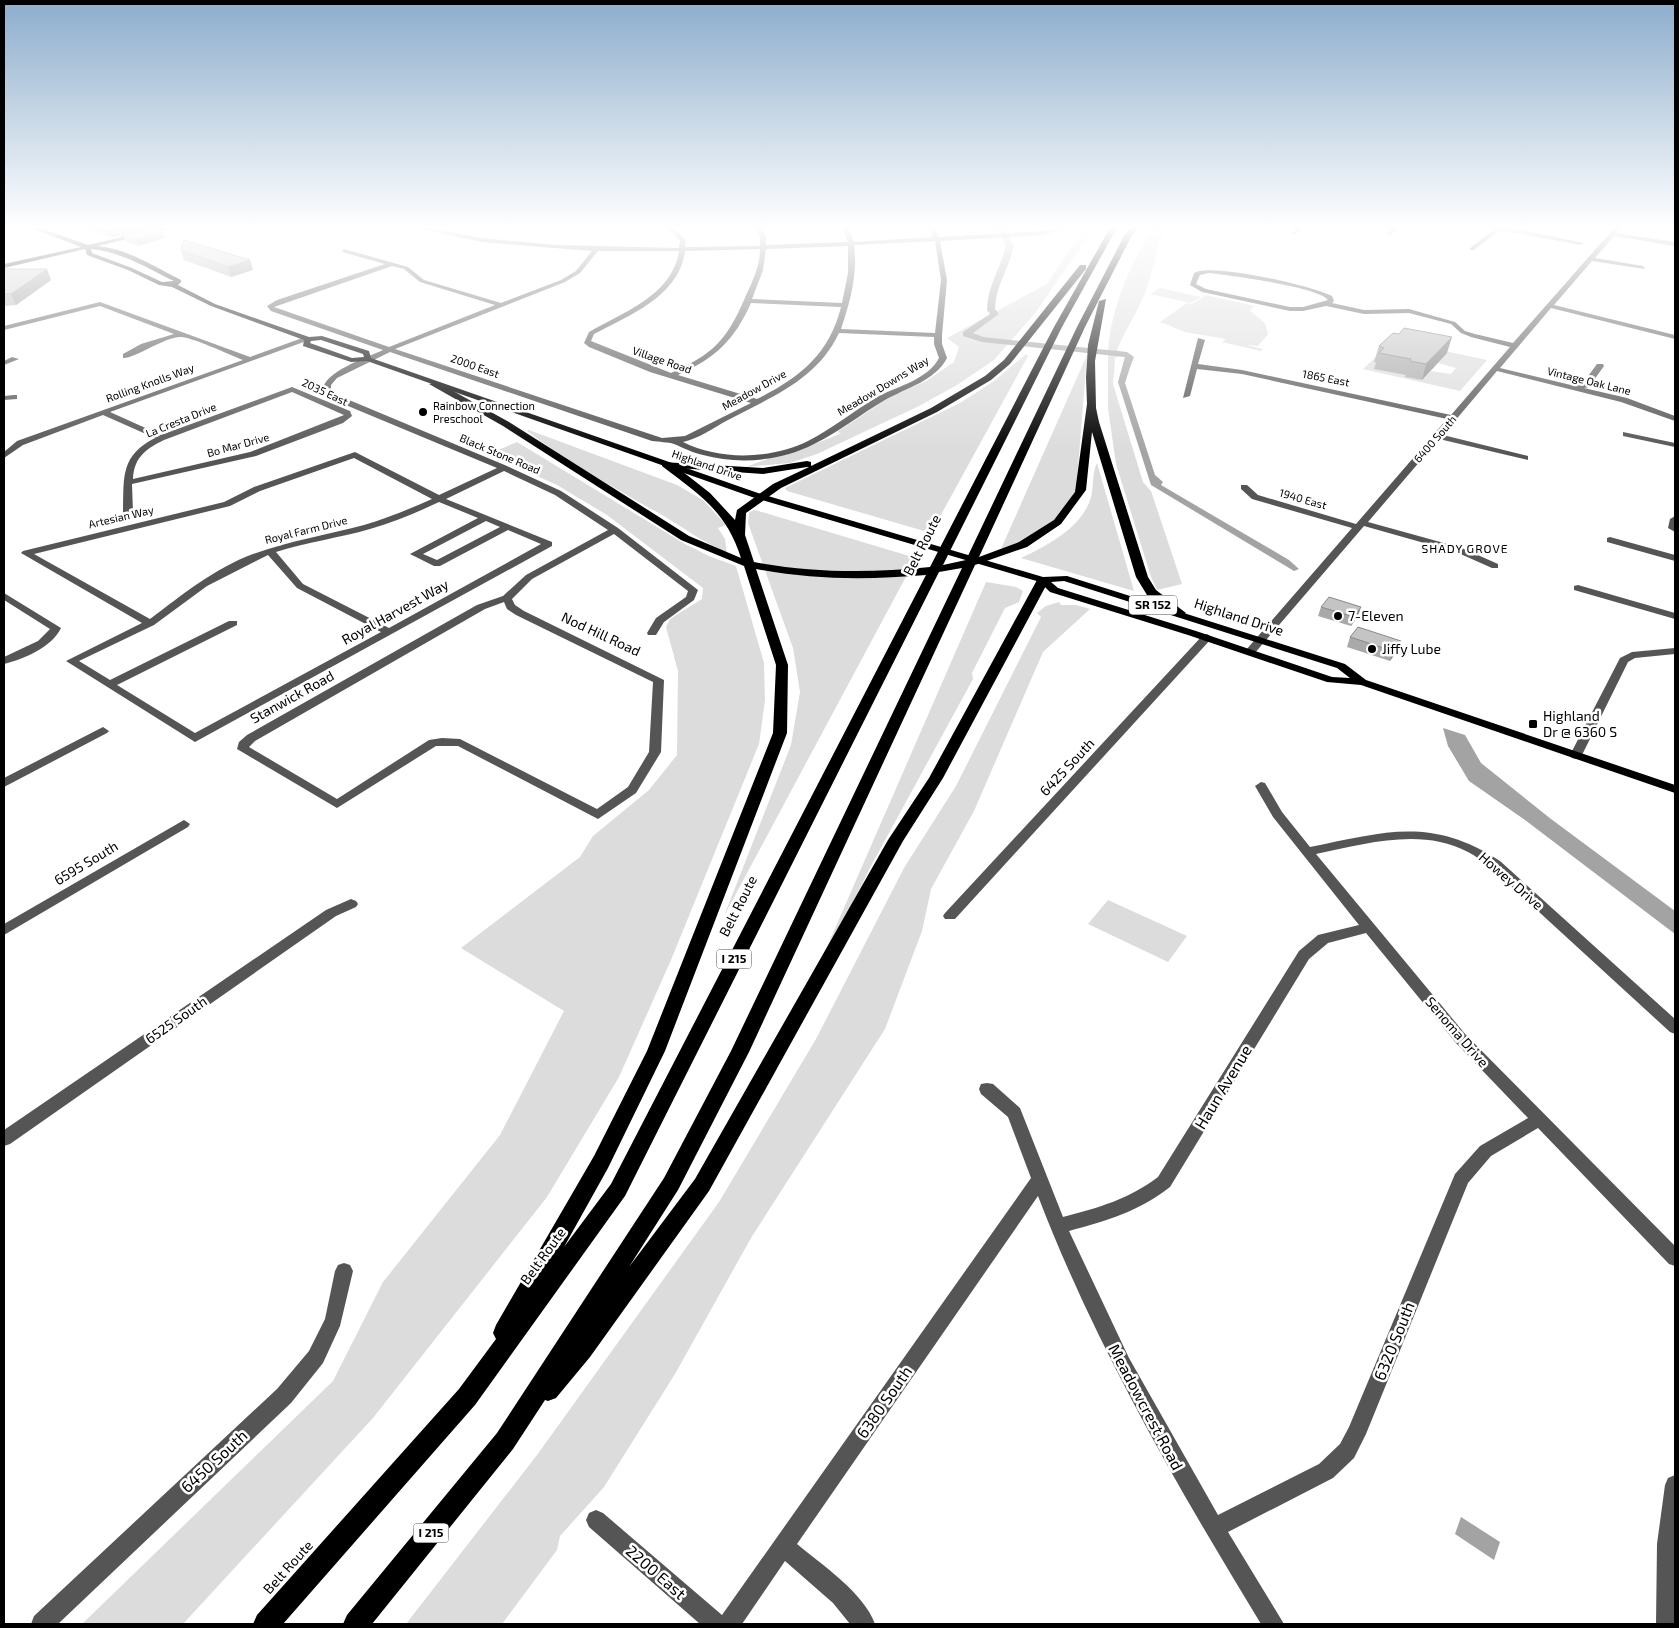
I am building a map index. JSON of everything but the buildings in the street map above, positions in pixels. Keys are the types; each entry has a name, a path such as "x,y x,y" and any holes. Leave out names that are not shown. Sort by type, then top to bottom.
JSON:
{"highway":[{"path":"739,535 741,512 777,486 934,410 994,373 1007,362 1055,302"},
{"name":"Belt Route","path":"266,1624 467,1397 618,1190 1072,302"},
{"name":"I 215","path":"356,1624 505,1441 671,1184 740,1052 1095,302"},
{"path":"434,384 506,424 686,538 712,551 751,565 793,573 840,576 899,574 950,567 992,558 1048,531 1066,513 1081,491 1090,406 1094,329 1103,302"},
{"path":"1090,406 1142,577 1151,592 1180,613"},
{"path":"666,464 763,471 788,468 838,456"},
{"path":"467,1397 601,1162 656,1051 780,734 782,664 739,535 730,518 707,496 666,464"},
{"path":"505,1441 582,1350 702,1185 896,840 936,778 1043,580"}],"main road":[{"name":"Highland Drive","path":"207,302 308,339 306,344 351,360 368,360 761,497 1022,573 1043,580 1054,590 1207,638 1331,680 1362,682 1675,789"},
{"name":"Highland Drive","path":"1043,580 1064,578 1180,613 1341,666 1362,682"}],"street":[{"name":"2000 East","path":"282,302 270,306 273,310 655,439 674,441"},
{"path":"489,302 502,306"},
{"path":"368,360 390,349 512,302"},
{"name":"Village Road","path":"648,302 591,333 586,339 592,346 671,376 757,402"},
{"path":"671,376 719,348 729,338 747,302"},
{"path":"771,302 844,305"},
{"name":"Meadow Drive","path":"674,441 692,436 757,402 784,387 810,368 823,355 837,331 845,302"},
{"name":"Meadow Downs Way","path":"674,441 685,448 720,456 774,454 808,444 872,404 936,368 943,358 938,344 942,302"},
{"path":"1256,302 1290,309 1303,309 1329,302"},
{"name":"6400 South","path":"1250,652 1554,302"},
{"path":"4,328 100,304 250,360"},
{"path":"1326,304 1364,312 1397,310 1415,312 1453,322 1470,335 1515,346"},
{"path":"1550,306 1593,315 1626,327 1675,338"},
{"path":"837,331 938,335"},
{"path":"126,356 144,346 180,334"},
{"name":"Rolling Knolls Way","path":"4,456 7,448 32,438 308,339"},
{"path":"1186,396 1201,340"},
{"path":"4,362 15,359"},
{"name":"Black Stone Road","path":"368,360 334,376 327,385 330,394 558,493 615,530 689,586 693,590 693,594 686,602 660,620 652,633"},
{"name":"1865 East","path":"1194,366 1242,372 1453,418"},
{"path":"1575,388 1586,385 1600,366"},
{"name":"Vintage Oak Lane","path":"1496,369 1624,400 1675,420"},
{"name":"2035 East","path":"292,389 344,411 348,416"},
{"name":"La Cresta Drive","path":"128,512 132,459 141,449 161,438 292,389"},
{"path":"4,398 14,397"},
{"path":"103,412 161,438"},
{"name":"Bo Mar Drive","path":"129,482 253,454 323,428 348,416"},
{"path":"1626,434 1675,445"},
{"path":"1438,436 1525,458"},
{"name":"Royal Harvest Way","path":"71,661 195,738 549,544 439,499 355,455"},
{"name":"Artesian Way","path":"150,623 26,553 227,504 256,489 355,455"},
{"name":"Royal Farm Drive","path":"71,661 150,623 204,584 254,557 270,551 387,521 504,468"},
{"name":"1940 East","path":"1244,487 1255,497 1459,550 1495,566"},
{"path":"485,518 415,554 436,564 507,527"},
{"path":"507,598 529,577 615,530"},
{"path":"1610,540 1675,558"},
{"path":"270,551 300,586 389,632"},
{"path":"1578,588 1675,616"},
{"path":"4,596 56,628 55,633 38,645 4,661"},
{"name":"Nod Hill Road","path":"507,598 511,607 520,613 659,680 655,752 632,790 598,815"},
{"name":"Stanwick Road","path":"507,598 480,607 251,738 243,745 243,749 337,804 433,743 460,743 598,815"},
{"path":"109,685 233,623"},
{"name":"6425 South","path":"950,916 1207,638"},
{"path":"1576,755 1624,660 1632,655 1675,651"},
{"path":"4,783 103,731"},
{"name":"Senoma Drive","path":"1261,786 1277,814 1307,852 1461,1039 1538,1120 1675,1258"},
{"name":"6595 South","path":"4,930 184,824"},
{"name":"Howey Drive","path":"1307,852 1408,833 1444,838 1466,846 1495,864 1675,1028"},
{"name":"6525 South","path":"4,1139 331,913 351,904"},
{"name":"Haun Avenue","path":"1058,1226 1131,1204 1143,1198 1164,1182 1304,954 1323,939 1369,927"},
{"name":"Meadowcrest Road","path":"987,1088 1014,1114 1058,1226 1142,1403 1214,1528 1273,1624"},
{"name":"6320 South","path":"1214,1528 1326,1471 1347,1451 1356,1434 1461,1179 1473,1162 1488,1147 1538,1120"},
{"name":"6380 South","path":"729,1624 1039,1180"},
{"name":"6450 South","path":"42,1624 284,1396 316,1357 334,1320 344,1271"},
{"path":"1667,1624 1667,1544 1675,1485"},
{"name":"2200 East","path":"596,1520 716,1624"},
{"path":"784,1546 841,1595 864,1624"}],"shaded area":[{"path":"1014,302 1043,302 994,360 957,385 917,407 817,454 790,463 746,467 841,433 837,432 890,397 926,381 954,362 959,347 947,338"},
{"path":"1141,302 1117,350 1123,354 1108,352 1117,303"},
{"path":"1195,302 1236,302 1254,306 1250,311 1265,323 1268,334 1258,346 1246,345 1263,349 1261,351 1222,342 1226,339 1185,332 1160,322 1187,303 1192,304"},
{"path":"1394,340 1487,360 1460,391 1363,369","holes":["1447,353 1438,363 1456,368 1451,374 1431,371 1422,380 1406,377 1408,374 1375,362"]},
{"path":"1121,352 1129,354 1133,358 1125,383 1155,475 1163,482 1161,485 1289,560 1299,569 1294,571 1151,485 1118,382 1125,357 1119,355"},
{"path":"1026,354 1028,356 931,533 787,491 785,488 960,403 994,381"},
{"path":"1108,354 1122,355 1115,358 1113,384 1143,482 1151,491 1182,584 1157,590 1151,577 1116,464 1108,408"},
{"path":"1087,355 1076,493 1046,532 1001,549"},
{"path":"529,430 677,485 703,500 726,525 718,528 725,539 727,553 577,465 543,443 527,431"},
{"path":"517,442 685,544 709,556 736,566 764,663 765,700 759,744 671,960 619,1077 547,1197 373,1418 183,1624 82,1624 333,1381 383,1282 500,1135 564,1011 461,948 580,857 593,836 649,790 677,755 678,671 666,627 670,619 702,599 703,588 607,515 557,485 488,454"},
{"path":"1097,463 1134,591 1021,558 1042,548 1063,534 1080,518 1087,508 1091,497 1094,471"},
{"path":"755,510 916,558 724,916 791,745 800,692 793,648 748,523 749,512"},
{"path":"986,582 1016,587 1023,591 1019,602 1005,608 972,673 973,679 871,866 826,956 823,956"},
{"path":"1059,602 1061,605 1076,605 1090,609 1043,652 974,811 931,889 922,931 885,1029 751,1238 675,1374 604,1487 560,1536 557,1550 502,1624 406,1624 537,1455 719,1202 816,1039 904,868 956,786 1041,617 1037,613 1046,606"},
{"path":"1443,728 1465,735 1481,763 1551,819 1675,911 1675,934 1525,820 1469,781 1448,746"},
{"path":"1108,900 1187,936 1168,962 1088,924"},
{"path":"1461,1517 1500,1542 1494,1560 1455,1534"}],"waterway":[{"path":"991,302 991,310 995,314 966,334 982,339 1127,355 1130,357 1127,365"}],"place":[{"name":"Rainbow Connection Preschool","path":"423,412"},
{"name":"7-Eleven","path":"1338,616"},
{"name":"Jiffy Lube","path":"1372,649"},
{"name":"Highland Dr @ 6360 S","path":"1533,724"}],"district":[{"name":"SHADY GROVE","path":"1465,549"}]}
